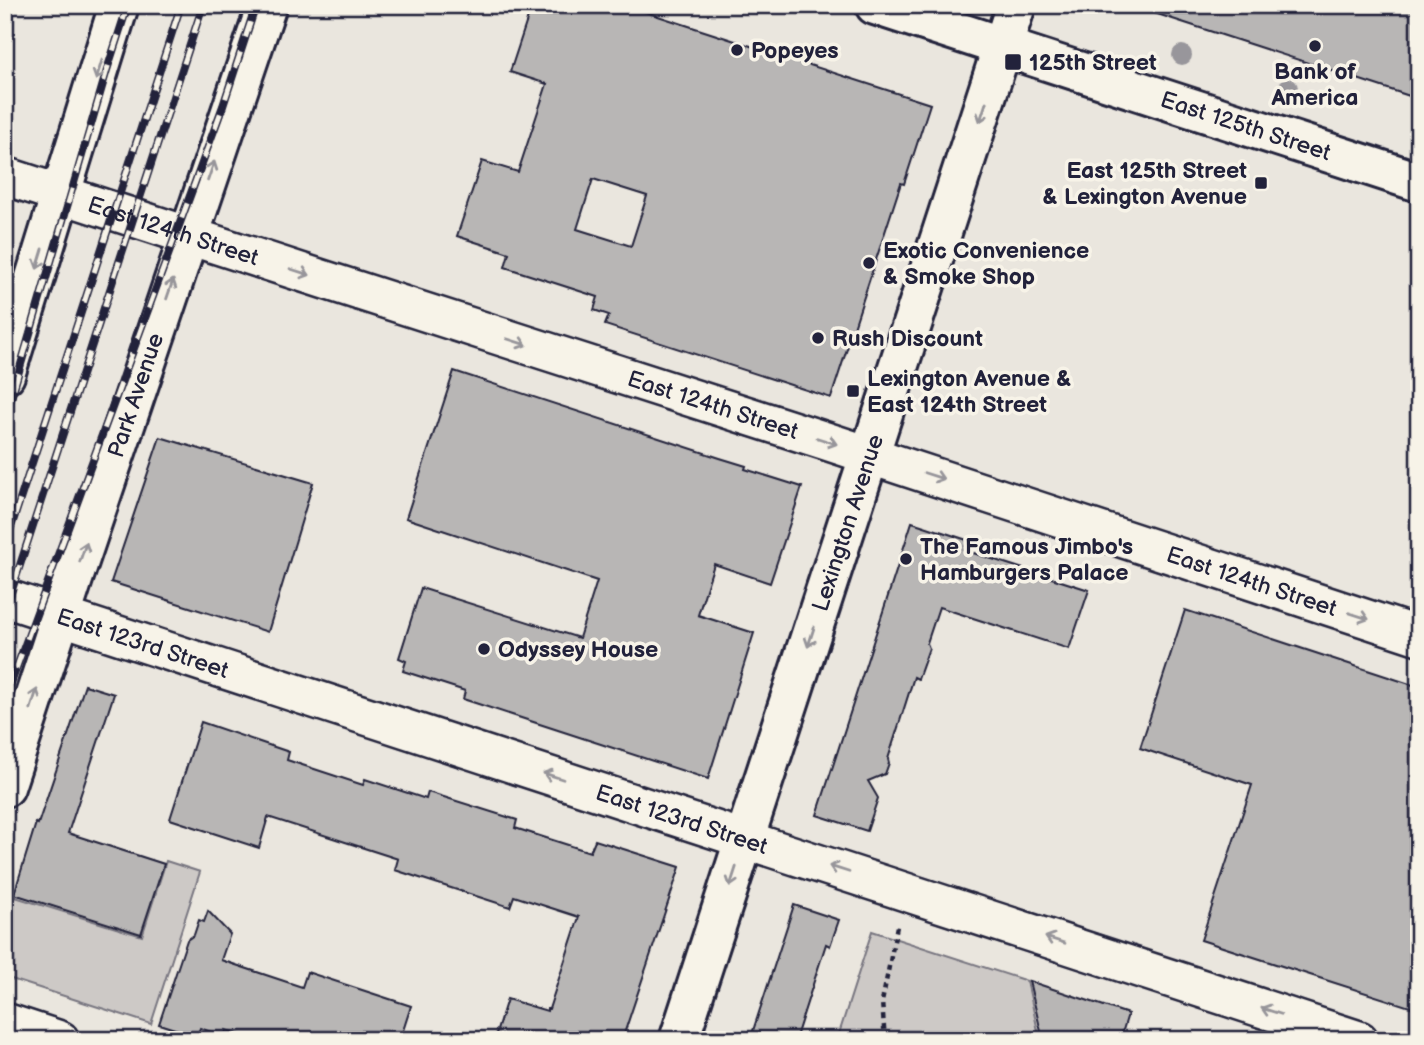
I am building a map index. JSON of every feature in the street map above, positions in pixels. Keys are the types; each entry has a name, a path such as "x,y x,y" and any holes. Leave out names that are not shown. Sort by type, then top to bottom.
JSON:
{"main road":[{"path":"5,375 120,5"},
{"name":"Park Avenue","path":"5,787 267,5"},
{"name":"East 125th Street","path":"875,5 1419,181"},
{"name":"Lexington Avenue","path":"679,1040 1016,5"}],"street":[{"name":"East 124th Street","path":"5,176 1419,635"},
{"name":"East 123rd Street","path":"5,598 1359,1040"},
{"path":"5,1022 60,1040"}],"path":[{"path":"885,1040 882,1002 898,925"}],"shaded area":[{"path":"166,861 200,872 151,1024 5,977 5,919 12,896 142,936"},
{"path":"872,931 1027,981 1040,1040 837,1040"}],"building":[{"path":"532,5 624,5 930,104 904,184 901,183 831,398 605,325 609,315 594,310 598,297 505,267 509,253 457,236 482,161 518,172 547,84 510,72","holes":["593,179 647,196 631,246 577,229"]},
{"path":"1148,5 1419,5 1419,99 1148,11"},
{"path":"454,371 746,466 745,469 802,487 770,583 714,564 698,615 754,633 708,779 463,699 465,691 403,671 406,661 399,658 421,588 579,638 597,581 406,518"},
{"path":"160,437 313,483 268,632 111,582"},
{"path":"912,522 967,540 964,550 1089,590 1069,649 939,607 927,643 929,648 918,679 914,677 885,774 868,781 878,798 867,831 817,815"},
{"path":"1185,610 1419,687 1419,1010 1201,940 1252,785 1140,748"},
{"path":"85,685 114,694 68,833 164,864 141,934 14,894"},
{"path":"201,722 289,752 287,760 363,785 365,779 426,799 428,792 517,820 515,828 590,852 595,840 680,867 622,1040 494,1040 507,999 547,1011 549,1009 579,917 514,896 510,907 395,870 398,859 268,817 259,848 170,819"},
{"path":"794,905 839,920 830,946 826,944 795,1040 750,1040"},
{"path":"208,911 230,934 221,960 302,987 307,972 411,1006 400,1040 256,1040 226,1030 225,1037 200,1028 197,1036 159,1024 187,940 194,935 199,920 204,922"},
{"path":"1029,981 1128,1014 1120,1040 1043,1040"}],"railway":[{"path":"5,419 128,5"},
{"path":"5,546 181,5"},
{"path":"5,611 203,5"},
{"path":"5,699 223,106 256,5"}],"place":[{"name":"Bank of America","path":"1315,46"},
{"name":"Popeyes","path":"737,50"},
{"name":"125th Street","path":"1013,62"},
{"name":"East 125th Street & Lexington Avenue","path":"1261,183"},
{"name":"Exotic Convenience & Smoke Shop","path":"869,263"},
{"name":"Rush Discount","path":"818,338"},
{"name":"Lexington Avenue & East 124th Street","path":"853,391"},
{"name":"The Famous Jimbo's Hamburgers Palace","path":"906,559"},
{"name":"Odyssey House","path":"484,649"}]}
